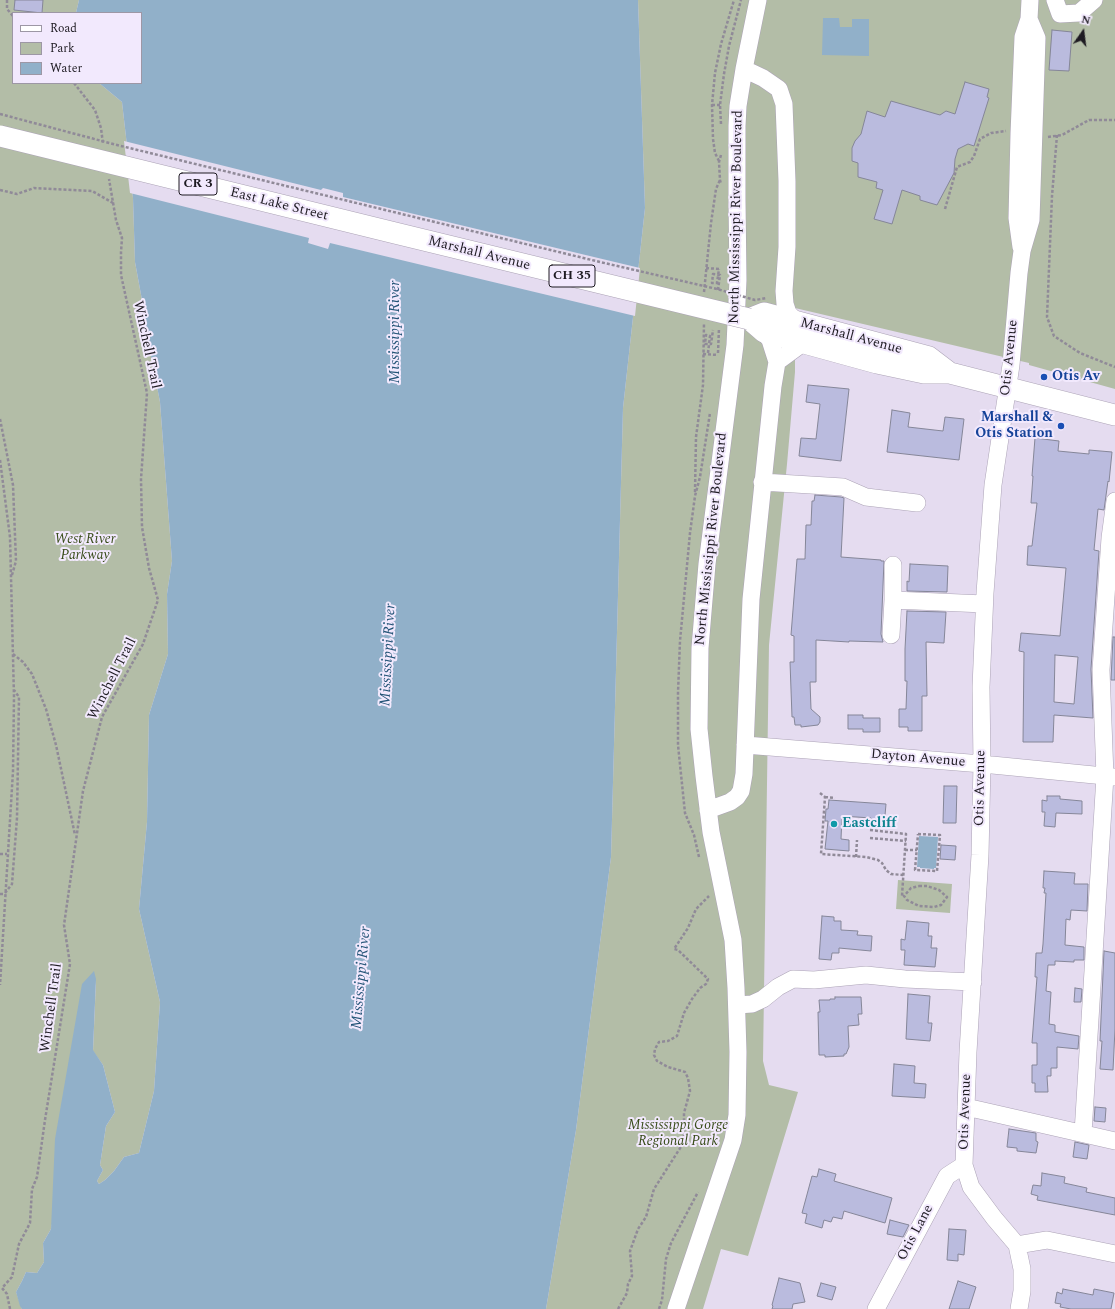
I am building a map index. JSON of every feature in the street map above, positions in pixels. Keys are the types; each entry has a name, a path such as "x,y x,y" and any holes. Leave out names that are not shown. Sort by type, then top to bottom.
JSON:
{"main road":[{"name":"East Lake Street","path":"0,136 395,233"},
{"name":"Marshall Avenue","path":"395,233 797,322 929,357 950,372"},
{"name":"Marshall Avenue","path":"761,315 803,343 877,363 924,373 950,372 1115,415"}],"street":[{"name":"North Mississippi River Boulevard","path":"676,1309 733,1140 737,1115 737,1005 733,940 711,832 708,810 699,729 700,648 707,564 735,345 738,280 737,126 744,69 758,0"},
{"name":"Otis Avenue","path":"1019,1309 1022,1291 1022,1268 1017,1245 994,1218 971,1187 964,1165 972,982 980,855 982,764 981,687 984,604 993,485 1011,365 1022,251 1017,218 1019,134 1023,37 1029,19 1030,0"},
{"path":"1055,0 1060,14 1079,13 1094,0"},
{"path":"744,69 763,78 779,89 784,104 787,181 787,247 784,291 785,304 788,313 797,322"},
{"path":"708,810 730,802 737,797 741,791 744,774 751,599 762,482 777,362 761,315 784,291"},
{"path":"777,362 803,343"},
{"path":"762,482 843,487 866,498 917,503"},
{"path":"1083,1133 1110,777 1101,670 1110,538 1115,501"},
{"path":"891,635 893,565"},
{"path":"893,600 984,604"},
{"name":"Dayton Avenue","path":"745,745 982,764 1110,777"},
{"path":"737,1005 752,1004 763,999 778,987 793,979 814,980 866,975 972,982"},
{"path":"966,1107 1115,1141"},
{"name":"Otis Lane","path":"876,1309 947,1176 964,1165"},
{"path":"1017,1245 1047,1240 1115,1254"}],"path":[{"path":"7,0 7,9 12,15"},
{"path":"723,188 720,180 719,162 715,153 713,139 712,106 715,73 721,44 734,0"},
{"path":"75,84 95,110 104,150"},
{"path":"712,106 720,106"},
{"path":"0,114 116,145 718,290 755,300 761,315"},
{"path":"1058,135 1052,196 1047,317 1054,336 1080,353 1115,367"},
{"name":"Winchell Trail","path":"10,1309 7,1294 2,1288 12,1277 19,1244 30,1223 32,1188 37,1177 70,964 64,926 83,792 102,717 143,644 158,600 149,568 142,527 141,479 147,392 121,275 122,238 116,220 108,173"},
{"path":"704,297 706,268 716,189 720,180"},
{"path":"0,190 17,194 34,188 92,191 114,203"},
{"path":"706,268 719,269 718,276 717,283 712,282 713,274 720,275 718,290"},
{"path":"724,284 724,292"},
{"path":"704,320 703,385 696,437 695,496 700,477 710,408"},
{"path":"717,362 720,323"},
{"path":"708,354 709,348 710,342 710,336 706,335 705,344 711,344 713,330"},
{"path":"703,354 718,355"},
{"path":"0,419 12,485 16,561 11,577"},
{"path":"0,460 10,537 14,690 12,771 0,985"},
{"path":"13,654 23,662 32,674 46,709 56,745 76,835 64,926"},
{"path":"5,894 12,884 17,818 19,697 14,690"},
{"path":"820,793 825,797 835,798"},
{"path":"825,797 821,854 878,860 882,862 886,870 891,874 903,875"},
{"path":"870,830 906,834 902,896 904,896 911,904 927,907 941,905 947,897 939,890 927,886 911,888 904,896"},
{"path":"880,831 880,838"},
{"path":"891,840 892,832"},
{"path":"918,834 940,835 938,871 915,870 917,850 918,834"},
{"path":"694,835 700,858"},
{"path":"870,838 906,841"},
{"path":"856,857 857,840"},
{"path":"905,850 917,850"},
{"path":"0,854 7,854"},
{"path":"707,889 711,904"},
{"path":"0,894 5,894"},
{"path":"618,1309 627,1293 628,1284 632,1276 630,1251 638,1229 646,1217 654,1189 684,1142 684,1113 690,1091 688,1078 685,1072 668,1067 657,1061 654,1055 655,1049 659,1042 668,1041 677,1036 684,1013 700,988 706,984 708,978 678,950 674,949 688,928 696,909 709,896"},
{"path":"659,1309 662,1300 666,1259 671,1243 699,1190"}],"green space":[{"name":"West River Parkway","path":"0,0 79,0 76,12 12,12 12,84 100,84 122,102 133,198 135,262 145,325 160,402 172,561 167,594 168,654 149,715 147,822 139,909 160,1002 154,1091 139,1153 124,1157 114,1171 99,1184 97,1181 103,1170 100,1165 106,1126 115,1112 103,1065 93,1051 96,980 51,1229 43,1243 44,1262 37,1273 26,1272 16,1292 22,1309 0,1309"},
{"name":"Mississippi Gorge Regional Park","path":"638,0 1115,0 1115,389 1029,365 1029,363 795,308 795,372 769,645 763,1061 769,1085 798,1092 748,1256 721,1249 703,1309 546,1309 576,1130 611,857 623,408 645,208"},
{"path":"898,880 952,884 950,913 896,909"}],"water":[{"name":"Mississippi River","path":"79,0 638,0 645,208 623,408 611,857 576,1130 546,1309 22,1309 20,1306 16,1292 26,1272 37,1273 44,1262 43,1243 51,1229 55,1139 82,984 94,971 96,979 93,1050 103,1065 115,1112 106,1126 100,1165 103,1170 97,1181 99,1184 114,1171 124,1157 139,1153 154,1091 160,1002 139,909 147,822 149,715 168,654 167,594 172,561 160,402 145,325 135,262 133,198 122,102 100,84 142,84 142,12 76,12"},
{"path":"823,18 839,18 840,27 852,27 852,19 869,19 869,56 822,55"},
{"path":"919,836 938,837 936,868 934,869 917,867"}],"pier":[{"path":"124,141 321,190 323,188 343,193 343,197 640,268 635,316 330,243 328,249 308,243 309,238 130,193"}],"building":[{"path":"15,0 43,0 42,12 14,10"},
{"path":"1052,30 1072,32 1069,71 1049,70"},
{"path":"965,82 989,89 987,97 989,98 974,146 968,144 958,149 955,159 954,173 937,205 920,200 920,196 902,190 892,224 874,219 883,190 876,188 877,182 858,177 858,163 852,161 852,148 855,141 861,134 867,111 885,117 891,101 940,115 946,111 955,114"},
{"path":"808,385 849,389 841,461 799,456 801,438 816,439 820,404 806,402"},
{"path":"892,410 910,413 908,427 943,431 945,417 964,419 959,460 887,452"},
{"path":"1035,438 1059,441 1058,451 1089,454 1089,450 1112,452 1104,510 1098,509 1094,550 1099,551 1091,669 1093,718 1054,715 1053,742 1023,742 1024,652 1019,651 1021,633 1060,636 1066,568 1027,565 1028,546 1032,546 1037,503 1031,503","holes":["1055,655 1078,657 1074,704 1054,702"]},
{"path":"815,495 844,498 841,557 884,561 881,634 883,642 816,640 816,682 810,682 811,709 820,717 820,722 818,725 801,727 801,725 795,725 794,717 792,717 790,662 794,662 794,636 791,635 797,559 805,559 806,525 811,525 812,501 814,501"},
{"path":"910,564 948,566 947,592 907,591"},
{"path":"907,611 946,612 944,643 926,642 927,696 922,696 922,731 908,731 908,727 899,727 899,709 906,709 907,681 905,681 905,649"},
{"path":"1113,637 1115,637 1115,680 1111,680"},
{"path":"848,715 863,715 863,718 880,718 880,732 863,732 863,729 848,729"},
{"path":"944,786 957,786 956,823 943,823"},
{"path":"1047,796 1060,796 1060,799 1082,801 1082,814 1056,813 1055,827 1044,826 1045,812 1042,812 1042,800 1047,801"},
{"name":"Eastcliff","path":"829,800 886,804 884,827 870,826 871,818 842,816 841,839 849,840 849,851 825,849 828,821 825,821 826,809 828,809"},
{"path":"941,845 956,846 955,860 940,859"},
{"path":"1044,871 1075,873 1074,884 1088,884 1087,911 1071,910 1070,920 1066,919 1065,945 1084,947 1084,960 1074,960 1074,962 1055,961 1055,965 1048,965 1046,991 1051,992 1049,1024 1055,1025 1055,1032 1079,1036 1078,1049 1057,1047 1057,1068 1051,1068 1051,1076 1047,1076 1048,1092 1035,1092 1035,1083 1032,1083 1032,1065 1037,1065 1037,1043 1032,1043 1037,977 1035,977 1036,953 1042,953 1043,944 1046,893 1044,893 1045,888 1043,888"},
{"path":"822,916 834,917 834,921 841,921 841,930 858,931 857,935 872,936 871,951 839,948 839,953 832,953 831,960 819,959"},
{"path":"907,921 929,923 928,936 932,936 931,948 937,948 935,967 904,965 905,950 901,950 901,939 905,940"},
{"path":"1104,951 1115,953 1115,1029 1113,1070 1100,1069"},
{"path":"1075,988 1082,989 1081,1002 1074,1002"},
{"path":"908,994 930,996 928,1023 932,1023 930,1041 906,1039"},
{"path":"835,997 861,997 862,1014 858,1014 859,1025 848,1026 849,1047 846,1054 844,1054 844,1056 825,1057 825,1055 819,1055 819,1000 830,1000 835,999"},
{"path":"894,1064 915,1066 914,1083 926,1084 925,1098 892,1096"},
{"path":"1095,1107 1106,1108 1105,1122 1094,1121"},
{"path":"1009,1129 1036,1133 1036,1141 1038,1142 1036,1153 1017,1151 1017,1148 1007,1147"},
{"path":"1075,1142 1089,1145 1087,1159 1073,1157"},
{"path":"819,1169 836,1174 834,1181 892,1198 885,1223 844,1211 842,1219 833,1217 831,1222 824,1220 822,1228 805,1223 807,1214 802,1213 812,1176 817,1177"},
{"path":"1042,1173 1065,1177 1064,1183 1087,1188 1086,1192 1115,1198 1115,1215 1037,1200 1038,1196 1031,1194 1033,1185 1041,1186"},
{"path":"890,1220 909,1225 903,1237 887,1234"},
{"path":"949,1229 966,1230 964,1255 958,1254 958,1261 947,1260"},
{"path":"779,1278 800,1283 805,1302 793,1304 792,1309 772,1309"},
{"path":"958,1281 976,1287 969,1309 949,1309"},
{"path":"821,1283 836,1287 832,1300 817,1296"},
{"path":"1063,1289 1093,1295 1094,1289 1114,1293 1111,1309 1071,1309 1060,1307 1061,1304 1055,1303 1057,1292 1062,1294"}],"place":[{"name":"Otis Av","path":"1044,377"},
{"name":"Marshall & Otis Station","path":"1061,426"},
{"name":"Eastcliff","path":"834,824"}]}
